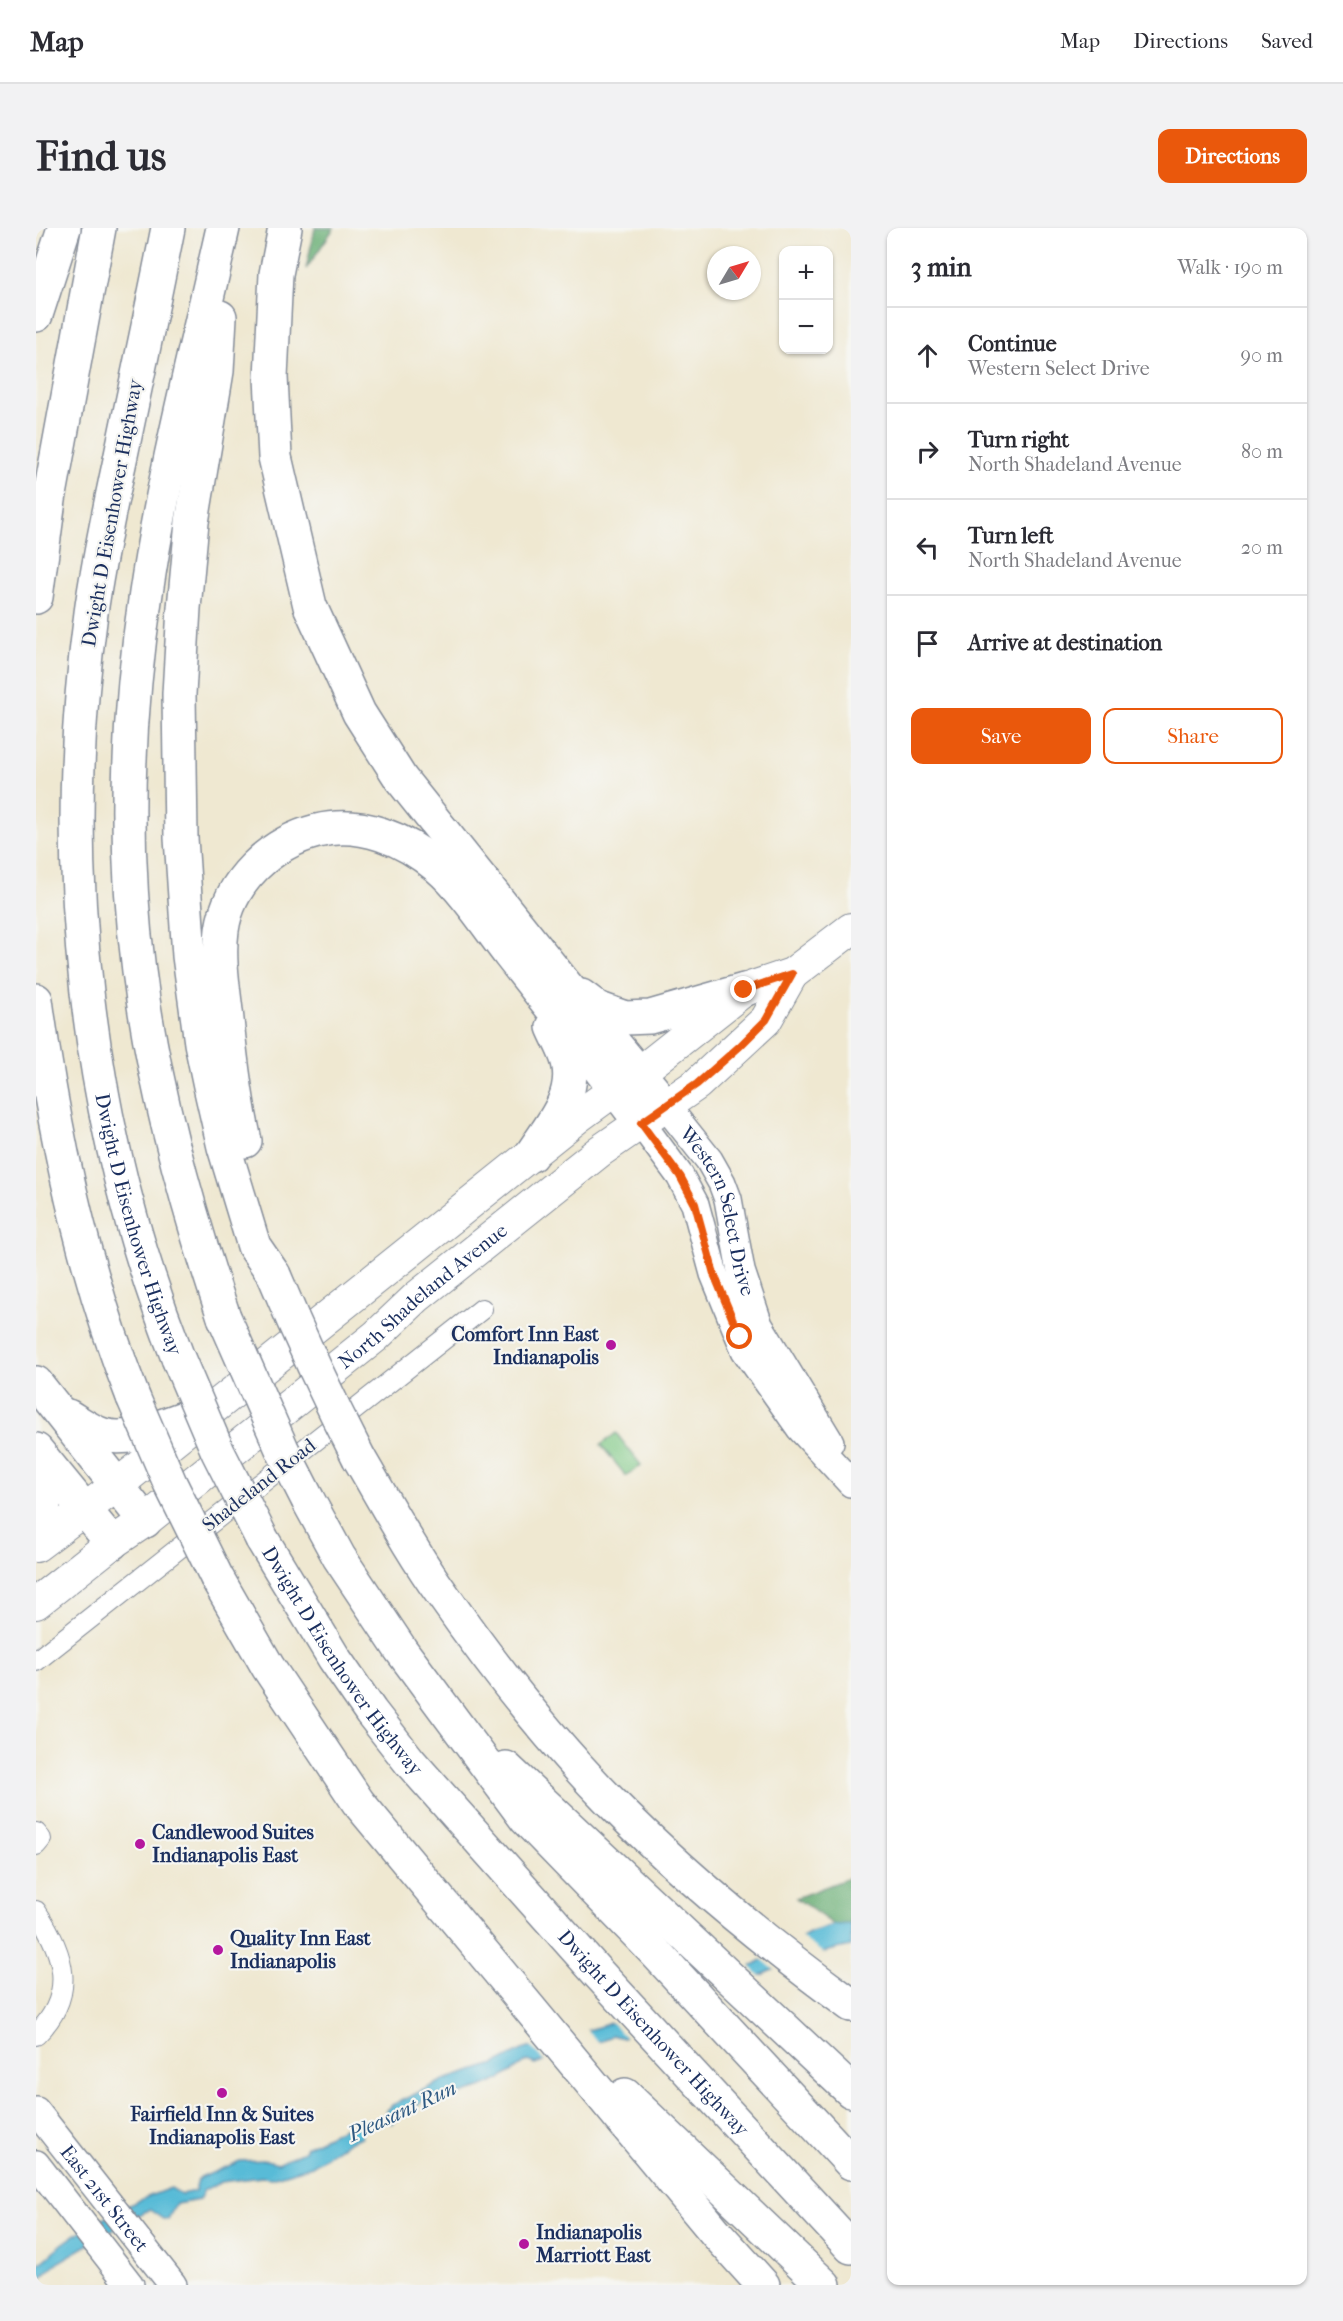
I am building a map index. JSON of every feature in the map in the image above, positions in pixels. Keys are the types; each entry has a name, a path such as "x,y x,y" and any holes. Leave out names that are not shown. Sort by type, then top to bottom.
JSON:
{"highway":[{"path":"36,315 64,228"},
{"path":"36,597 49,500 99,228"},
{"name":"Dwight D Eisenhower Highway","path":"168,228 96,579 80,710 76,825 84,964 105,1110 139,1245 178,1358 228,1473 262,1539 334,1658 390,1738 450,1809 598,1973 851,2247"},
{"path":"224,228 217,371 192,522 184,608 179,694 181,838 189,956 201,1043 224,1147 255,1246 274,1275 331,1404 400,1528 441,1593 547,1731 589,1779 638,1829 742,1921 843,2000"},
{"path":"224,228 158,524 146,592 137,671 130,788 132,881 139,969 145,1010 175,1150 200,1244 224,1317 282,1449 308,1500 362,1592 455,1724 526,1819 655,1952 851,2163"},
{"path":"285,228 276,274 272,354 275,458 310,606 358,713 401,779 549,985 653,1114"},
{"path":"274,1275 270,1241 235,1094 220,960 222,929 236,892 254,867 286,843 323,830 354,829 378,832 393,837 440,868 549,985 597,1008 625,1017 650,1017 744,990"},
{"path":"531,1155 561,1108 570,1084 570,1072 549,985"},
{"path":"36,1000 44,1054 75,1213 101,1306 133,1397 170,1483 217,1578 268,1666 358,1802 556,2039 604,2087 824,2285"},
{"path":"36,1116 75,1213"},
{"path":"36,1383 145,1521"},
{"path":"58,1410 101,1436 124,1437 137,1435 212,1408"},
{"path":"36,1450 112,1543"},
{"path":"36,1464 46,1487 47,1499 36,1525"},
{"path":"455,1724 544,1802 851,2091"},
{"path":"604,2087 716,2233 763,2285"}],"main road":[{"name":"North Shadeland Avenue","path":"36,1546 116,1486 531,1155 744,990 792,974 851,928"},
{"name":"North Shadeland Avenue","path":"36,1603 112,1543 145,1521 376,1336 417,1298 600,1151 697,1084 766,1020 792,974"}],"street":[{"name":"Western Select Drive","path":"653,1114 709,1160 722,1183 728,1198 741,1271 759,1324 851,1476"},
{"name":"Western Select Drive","path":"653,1114 695,1204 714,1274 745,1350 800,1428 851,1483"},
{"name":"Shadeland Road","path":"36,1661 482,1309"},
{"path":"36,1833 41,1839 36,1845"},
{"path":"36,1911 57,1946 61,1957 62,1980 58,2002 53,2013 36,2035"},
{"name":"East 21st Street","path":"36,2111 173,2285"},
{"name":"East 21st Street","path":"36,2164 127,2281"}],"green space":[{"path":"315,228 334,228 306,269"},
{"path":"616,1433 641,1465 626,1476 601,1445"},
{"path":"851,1877 851,1937 796,1898"}],"water":[{"name":"Pleasant Run","path":"851,1924 851,1946 828,1951 770,1971 623,2038 612,2035 604,2040 536,2064 527,2061 501,2079 451,2097 426,2098 387,2127 348,2142 312,2166 271,2178 221,2182 204,2190 199,2200 176,2204 168,2219 163,2219 150,2210 144,2212 57,2263 41,2278 40,2285 36,2285 36,2266 61,2245 103,2218 143,2199 171,2188 181,2194 195,2191 198,2179 240,2161 266,2160 278,2163 341,2129 381,2115 392,2105 444,2080 495,2064 522,2050 605,2025 750,1967 811,1932 834,1925"}],"pier":[{"path":"798,1935 826,1955 777,1972 759,1957"},
{"path":"748,1964 763,1979 627,2039 609,2020"},
{"path":"585,2028 601,2045 547,2064 529,2045"},
{"path":"385,2109 392,2127 364,2141 357,2122"}],"place":[{"name":"Comfort Inn East Indianapolis","path":"611,1345"},
{"name":"Candlewood Suites Indianapolis East","path":"140,1844"},
{"name":"Quality Inn East Indianapolis","path":"218,1950"},
{"name":"Fairfield Inn & Suites Indianapolis East","path":"222,2093"},
{"name":"Indianapolis Marriott East","path":"524,2244"}],"route":[{"path":"740,1337 714,1274 695,1204 680,1176 641,1123 697,1084 740,1046 766,1020 792,974 744,990"}]}
